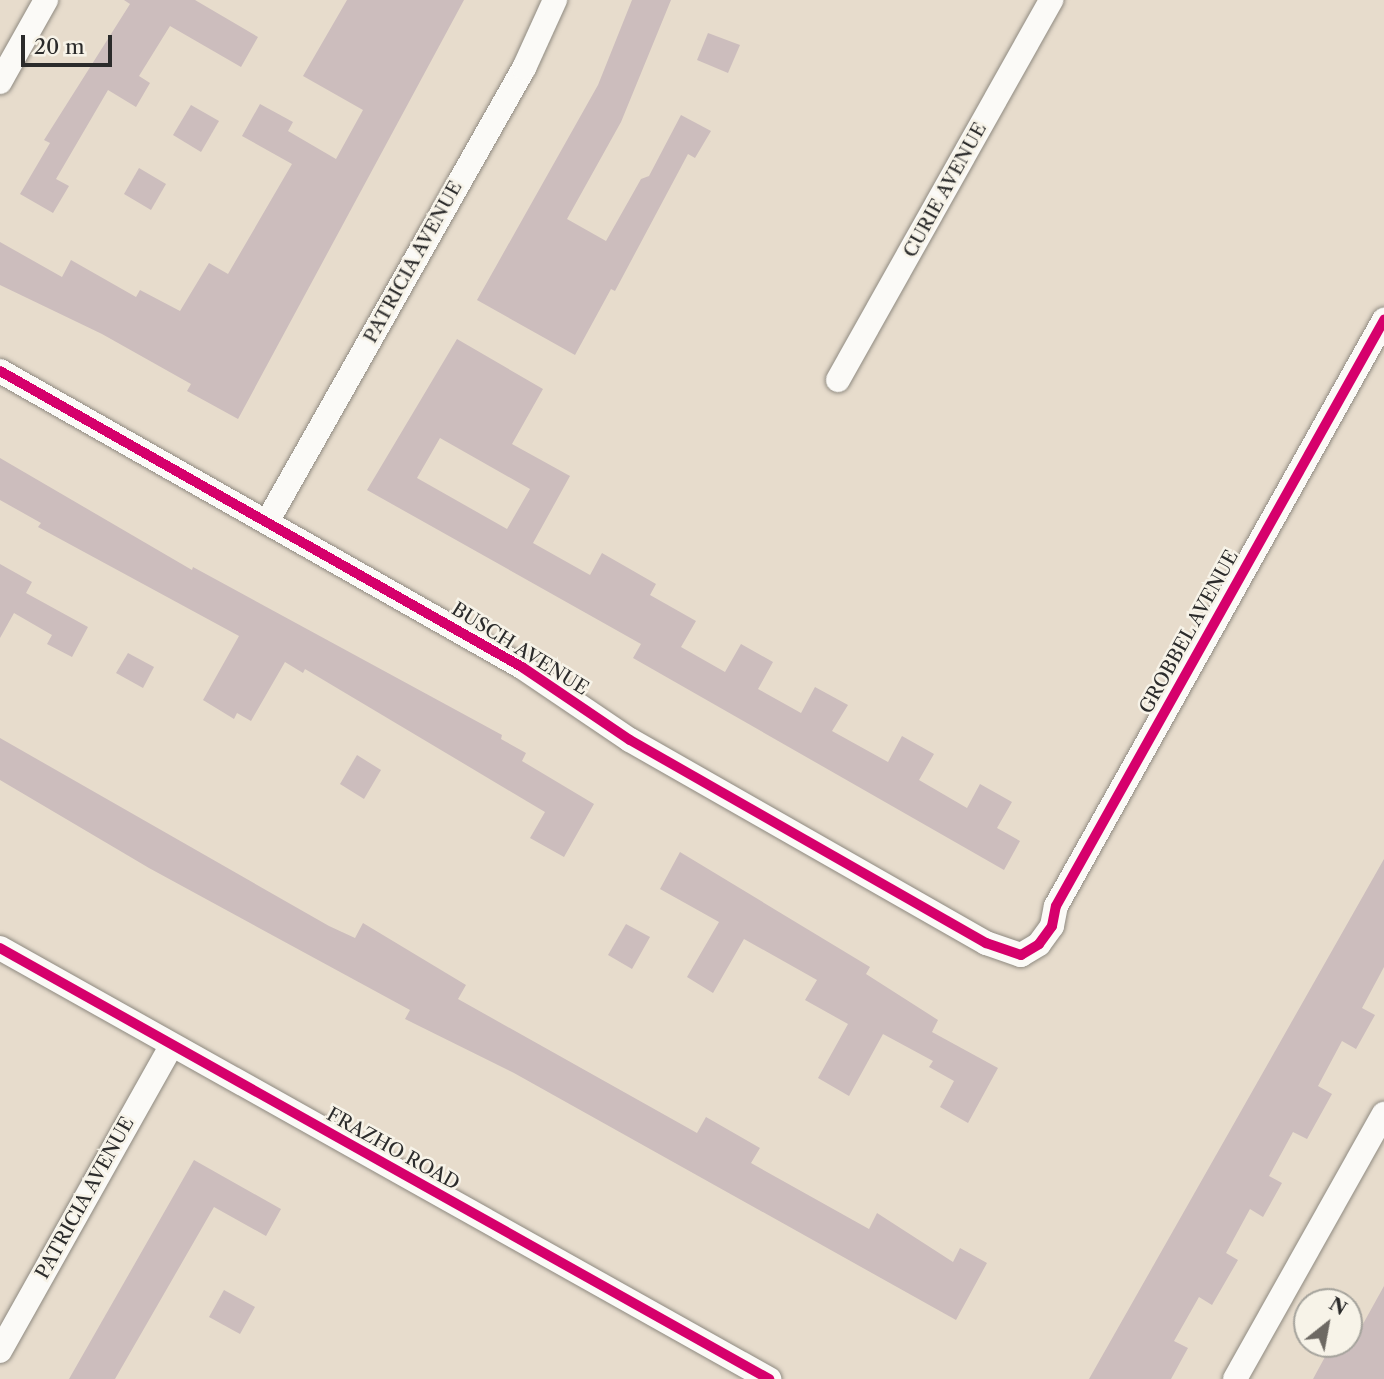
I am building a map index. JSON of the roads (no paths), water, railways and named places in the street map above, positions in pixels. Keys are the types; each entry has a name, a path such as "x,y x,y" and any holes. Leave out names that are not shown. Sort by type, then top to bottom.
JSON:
{"street":[{"path":"0,82 46,0"},
{"name":"PATRICIA AVENUE","path":"267,522 524,68 555,0"},
{"name":"CURIE AVENUE","path":"838,380 1051,0"},
{"name":"GROBBEL AVENUE","path":"1021,955 1039,944 1052,926 1056,906 1384,320"},
{"name":"BUSCH AVENUE","path":"0,371 522,667 630,740 986,943 1021,955"},
{"name":"FRAZHO ROAD","path":"0,948 732,1370 769,1379"},
{"name":"PATRICIA AVENUE","path":"0,1351 171,1046"},
{"path":"1235,1379 1384,1114"}]}
